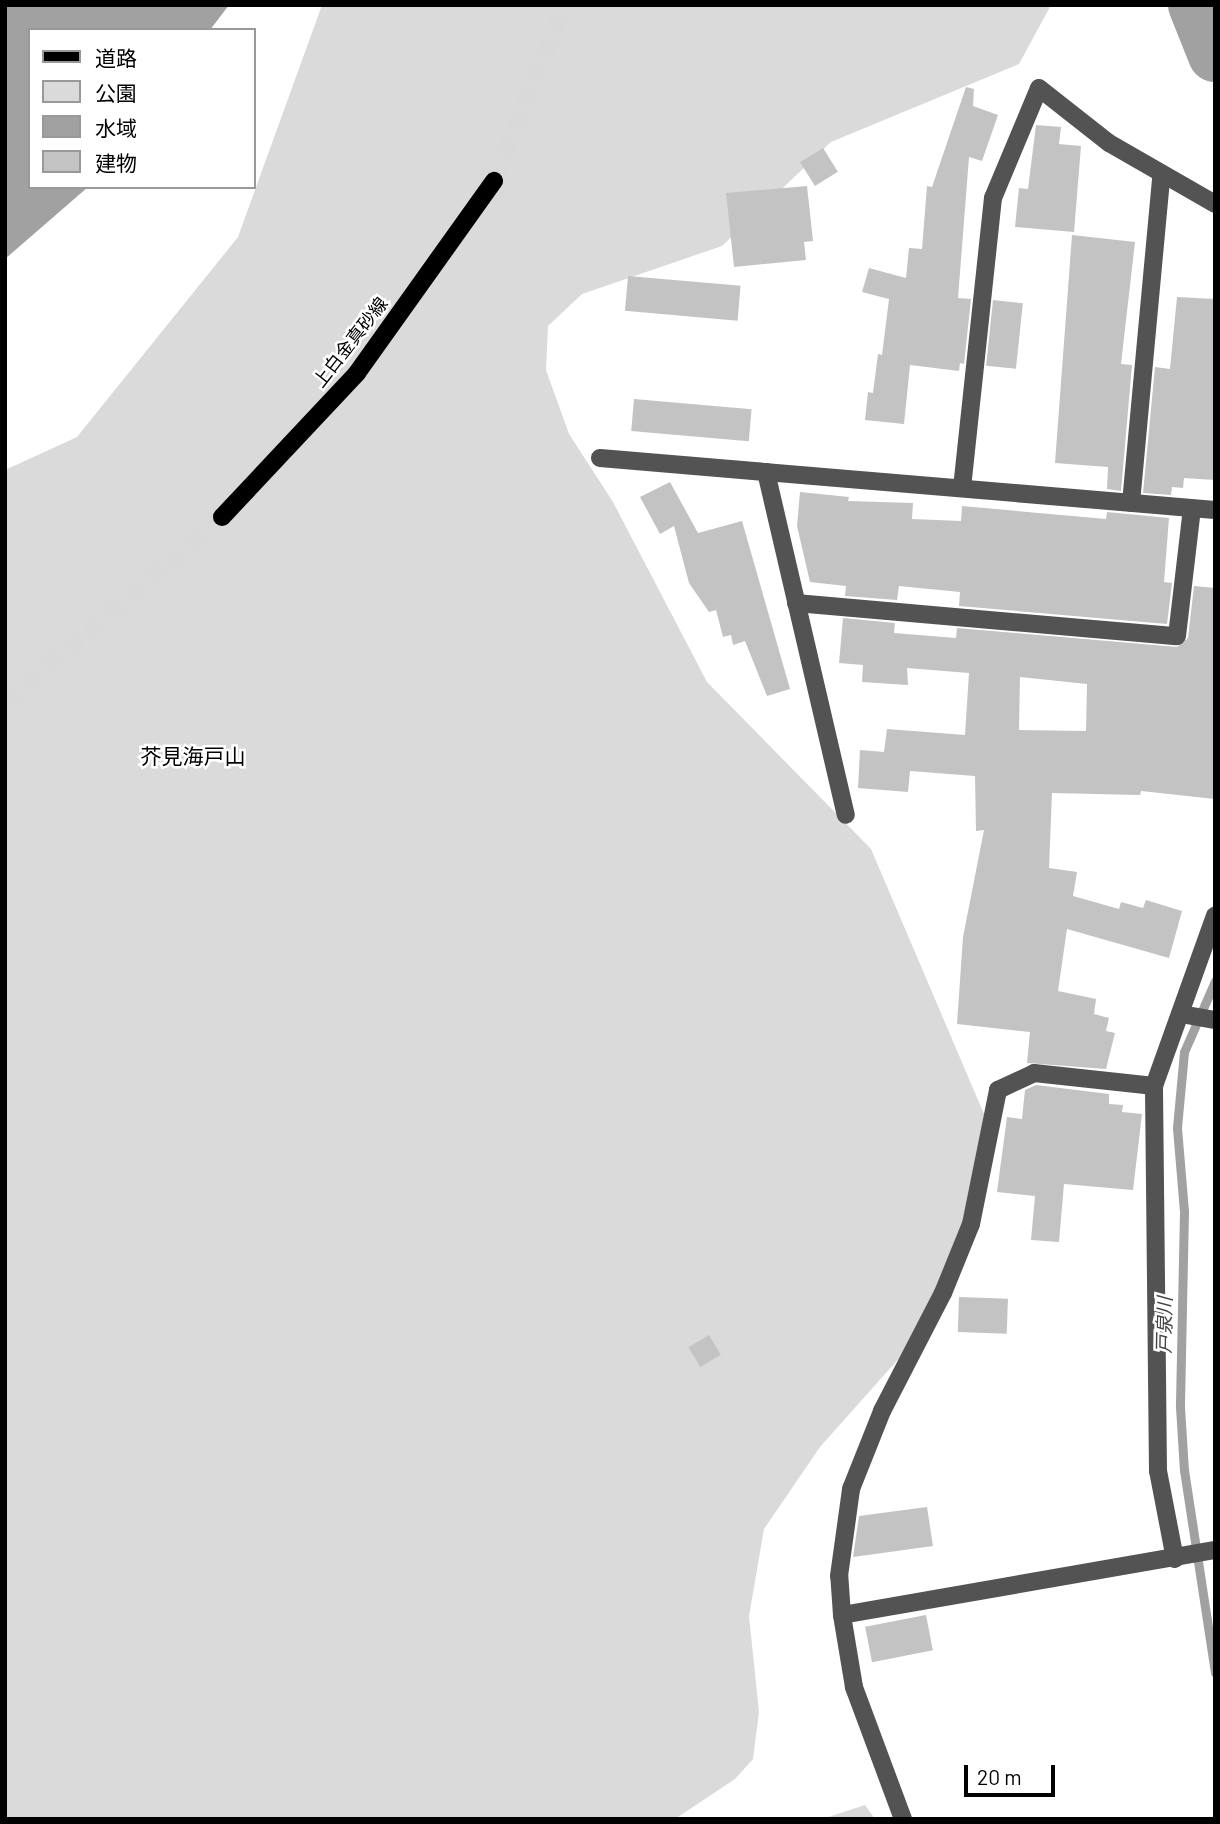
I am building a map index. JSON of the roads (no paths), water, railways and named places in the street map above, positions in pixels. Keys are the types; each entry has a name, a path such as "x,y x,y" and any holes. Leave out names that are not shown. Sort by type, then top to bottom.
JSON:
{"main road":[{"name":"上白金真砂線","path":"222,517 357,373 494,181"}],"street":[{"path":"962,488 993,198 1039,88 1109,143 1161,177 1215,204"},
{"path":"1131,503 1161,177"},
{"path":"600,458 1215,510"},
{"path":"766,472 846,815"},
{"path":"796,603 1177,636 1192,509"},
{"path":"1181,1556 1158,1471 1154,1086 1215,916"},
{"path":"1181,1014 1215,1020"},
{"path":"903,1819 854,1687 842,1615 840,1564 851,1489 882,1411 943,1293 971,1224 998,1090 1034,1073 1154,1086"},
{"path":"842,1615 1215,1550"}],"water":[{"path":"5,5 229,5 212,28 28,28 28,189 86,189 5,259"}],"waterway":[{"path":"1195,5 1215,55"},
{"name":"戸泉川","path":"1215,981 1184,1052 1177,1128 1184,1212 1180,1407 1184,1470 1215,1673"}],"tunnel":[{"path":"494,181 564,5"},
{"path":"5,703 222,517"}],"district":[{"name":"芥見海戸山","path":"193,756"}]}
